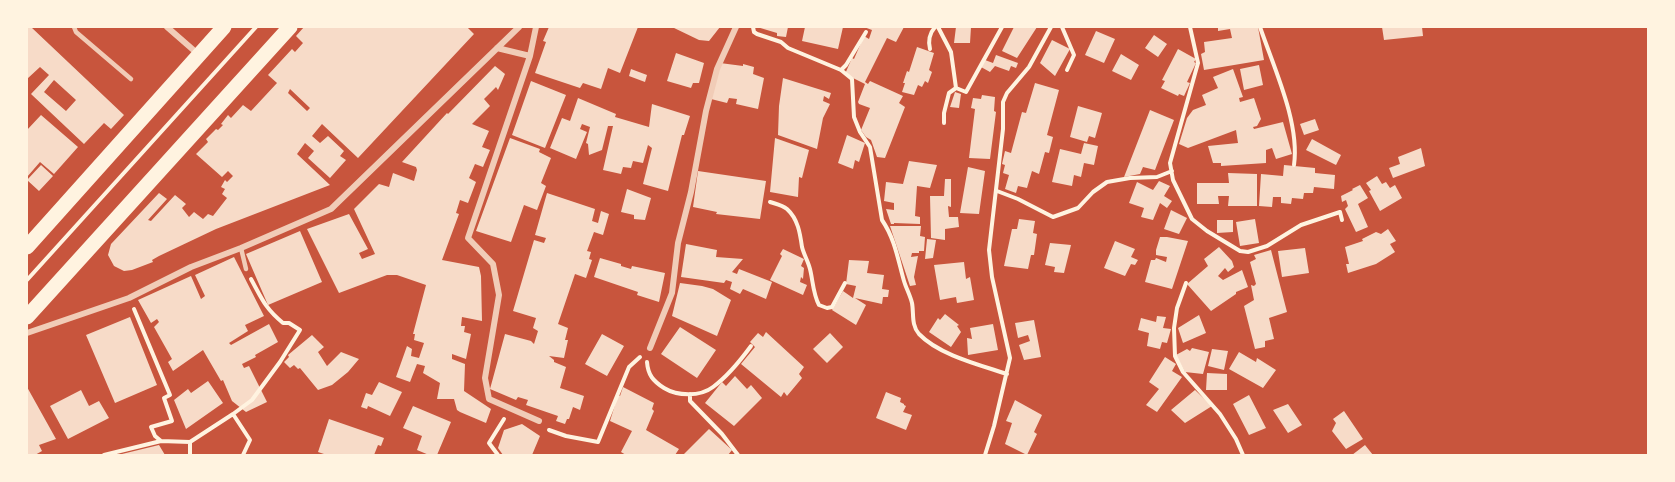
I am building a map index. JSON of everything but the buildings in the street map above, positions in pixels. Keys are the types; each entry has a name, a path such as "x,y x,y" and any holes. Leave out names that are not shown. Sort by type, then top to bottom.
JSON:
{"main road":[{"path":"30,239 224,27"},
{"path":"27,317 290,27"}],"street":[{"path":"167,27 199,55"},
{"path":"27,333 129,297 191,267 331,209 519,27"},
{"path":"536,27 530,56 468,238 493,264 499,295 485,378 489,399 539,421"},
{"path":"650,348 672,293 678,243 717,69 736,27"},
{"path":"497,48 530,56"}],"lane":[{"path":"74,27 76,32 131,79"},
{"path":"241,248 246,269"}],"path":[{"path":"27,280 256,27"},
{"path":"753,27 757,34 781,42 788,48 841,70 852,79 854,117 870,147 876,172 882,220 894,242 904,282 913,305 913,321 917,332 935,346 960,359 1007,374"},
{"path":"930,49 929,38 936,27 951,52 956,88"},
{"path":"956,88 966,92 1002,27"},
{"path":"985,455 1010,358 992,277 989,250 1004,129 1003,102 1007,93 1029,67 1051,27"},
{"path":"1062,27 1074,55 1067,70"},
{"path":"1190,27 1198,63 1170,163 1173,180 1192,219 1240,252 1267,246 1301,225 1340,212 1342,220"},
{"path":"1260,27 1290,116 1294,165"},
{"path":"841,70 866,32"},
{"path":"944,123 949,93 956,88"},
{"path":"997,191 1053,217 1078,208 1107,182 1157,177 1172,171"},
{"path":"770,202 789,210 796,221 801,233 815,298 819,305 832,308 846,283"},
{"path":"104,455 161,441 190,442 252,399 280,362 300,330 289,323 283,323 271,313 263,303 246,269"},
{"path":"1186,283 1176,308 1175,356 1183,372 1220,414 1239,444 1243,455"},
{"path":"129,297 170,395 164,398 172,421 151,427 155,436 161,441"},
{"path":"650,348 648,372 654,381 673,393 690,394 711,389 738,364 751,346"},
{"path":"539,421 545,429 598,442 629,367 650,348"},
{"path":"690,394 690,401 722,434 738,455"},
{"path":"498,455 489,443 511,408"},
{"path":"233,414 250,440 243,455"},
{"path":"189,455 190,442"}]}
